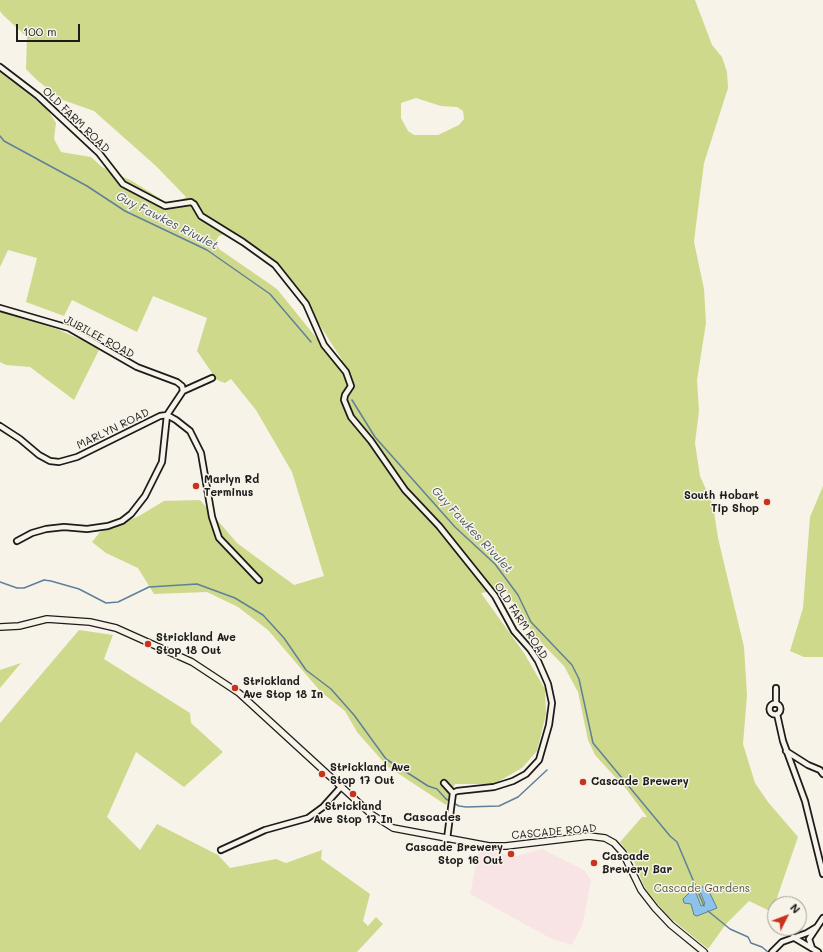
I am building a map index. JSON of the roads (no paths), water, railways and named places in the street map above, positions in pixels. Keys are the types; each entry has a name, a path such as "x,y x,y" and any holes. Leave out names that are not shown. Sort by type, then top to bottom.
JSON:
{"street":[{"name":"OLD FARM ROAD","path":"0,67 38,96 99,153 123,184 165,206 191,202 194,204 200,216 244,242 275,265 306,304 324,345 346,372 351,386 345,395 347,410 350,417 371,441 398,482 438,526 495,596 514,631 530,649 538,661 551,694 550,719 540,758 522,777 507,783 456,791 453,793"},
{"name":"JUBILEE ROAD","path":"0,308 69,328 137,367 178,382 182,386 183,391"},
{"path":"17,541 32,533 46,529 64,527 87,529 108,526 122,521 131,514 145,496 162,462 167,415 183,391 212,378"},
{"name":"MARLYN ROAD","path":"0,426 20,439 39,455 59,462 70,460 160,416 167,415 186,427 198,445 212,517 220,538 259,580"},
{"name":"CASCADE ROAD","path":"0,626 19,626 47,619 90,622 116,628 173,653 211,673 239,693 341,787 385,824 400,829 483,846 501,846 589,836 605,838 614,843 623,853 641,890 655,908 671,925 704,952"},
{"path":"776,688 776,704 780,709 777,714 786,751 805,801 823,874"},
{"path":"776,704 772,704 770,709 772,714 777,714"},
{"path":"786,751 808,765 820,770 823,774"},
{"path":"444,784 453,793 447,839"},
{"path":"221,850 271,828 308,818 323,807 341,787"},
{"path":"812,948 809,939 823,918"},
{"path":"772,952 782,942 807,933 817,927"},
{"path":"793,937 818,952"}],"water":[{"path":"700,887 707,887 717,908 697,916 694,915 691,904 684,903 683,899 692,890 695,890 701,906 705,904 699,889"}],"waterway":[{"name":"Guy Fawkes Rivulet","path":"0,136 4,141 87,186 125,211 207,250 270,294 311,342"},
{"name":"Guy Fawkes Rivulet","path":"352,400 375,437 455,527 495,564 518,595 531,622 572,665 579,679 593,743 670,836 677,842 704,906"},
{"path":"0,582 17,588 24,588 44,580 51,581 79,589 106,603 118,602 149,587 197,584 235,598 263,615 284,638 306,670 331,689 354,715 386,759 428,786 437,789 446,799 459,806 499,806 518,797 547,770"},
{"path":"708,911 730,929 748,937 751,943 762,947 768,952"}],"place":[{"name":"Marlyn Rd Terminus","path":"196,486"},
{"name":"South Hobart Tip Shop","path":"767,502"},
{"name":"Strickland Ave Stop 18 Out","path":"148,644"},
{"name":"Strickland Ave Stop 18 In","path":"235,688"},
{"name":"Strickland Ave Stop 17 Out","path":"322,774"},
{"name":"Cascade Brewery","path":"583,782"},
{"name":"Strickland Ave Stop 17 In","path":"353,794"},
{"name":"Cascade Brewery Stop 16 Out","path":"511,854"},
{"name":"Cascade Brewery Bar","path":"594,863"}],"district":[{"name":"Cascades","path":"432,817"}],"park label":[{"name":"Cascade Gardens","path":"702,889"}]}
